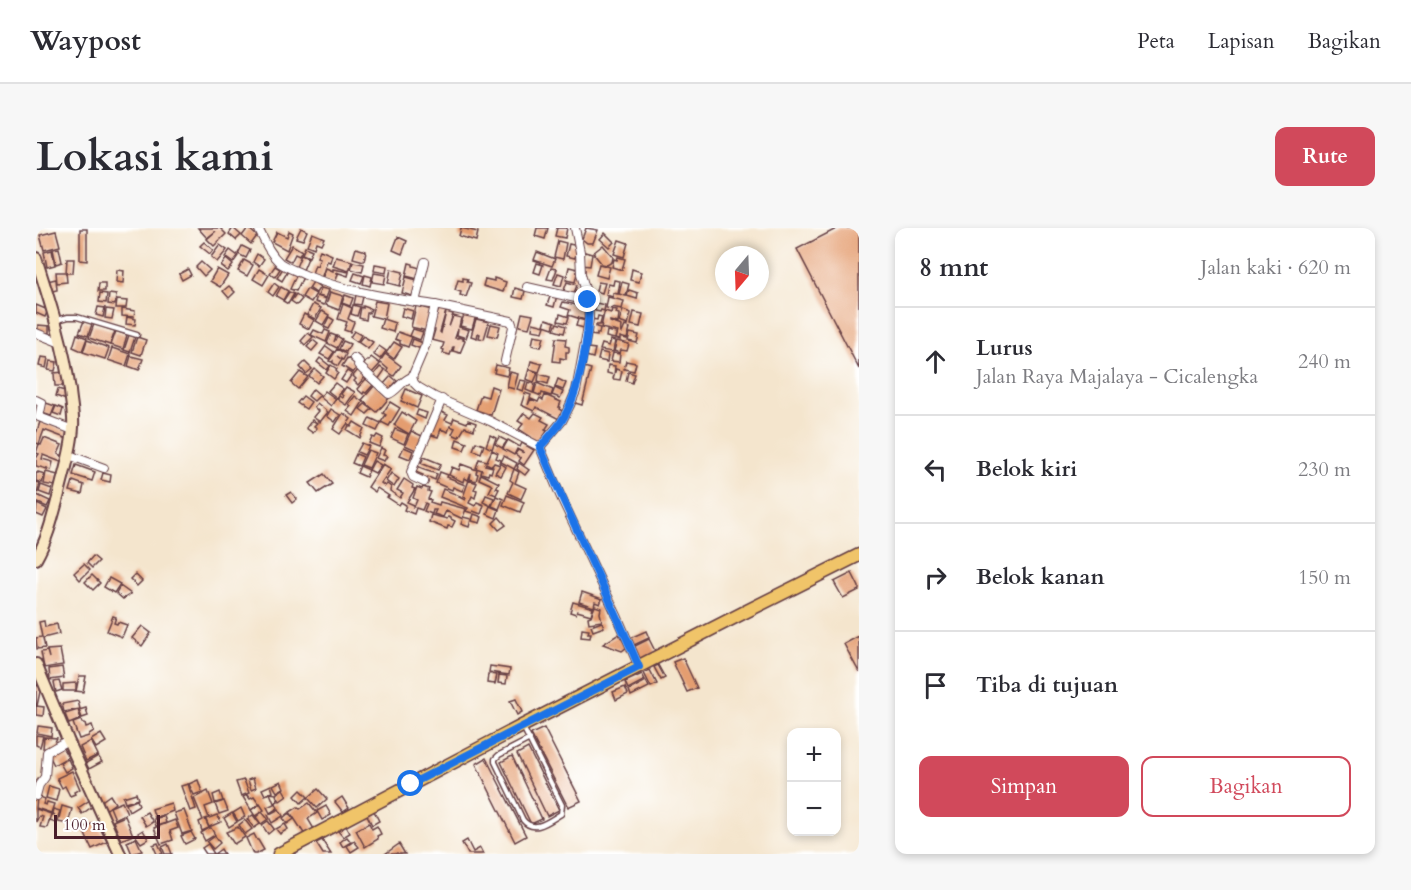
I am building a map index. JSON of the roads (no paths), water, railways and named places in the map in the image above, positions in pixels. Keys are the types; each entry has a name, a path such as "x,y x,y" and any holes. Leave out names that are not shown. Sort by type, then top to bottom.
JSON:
{"main road":[{"path":"279,854 742,613 857,559"}],"street":[{"path":"258,228 269,250 280,263 323,282 345,289 511,321 513,327 505,361"},
{"path":"540,447 562,421 576,391 588,325 588,297 581,274 580,252 575,228"},
{"path":"36,258 56,320 68,374 73,430 69,455 48,534 36,559"},
{"path":"415,302 425,262"},
{"path":"527,286 580,299 588,297"},
{"path":"435,305 426,344 412,377 414,383 540,447 639,667"},
{"path":"36,333 61,343"},
{"path":"354,358 359,362 360,367 388,394 393,392 405,379 412,377"},
{"path":"424,482 413,477 411,472 442,399"},
{"path":"36,400 42,403 38,421 73,430"},
{"path":"69,455 104,468"},
{"path":"37,667 120,854"},
{"path":"36,796 39,785 45,777 47,752 68,740"}],"lane":[{"path":"56,320 77,316 137,335"},
{"path":"522,726 530,739 560,798 563,808 561,814 543,825 534,827 527,825 523,820 495,762 499,755 530,739"}]}
